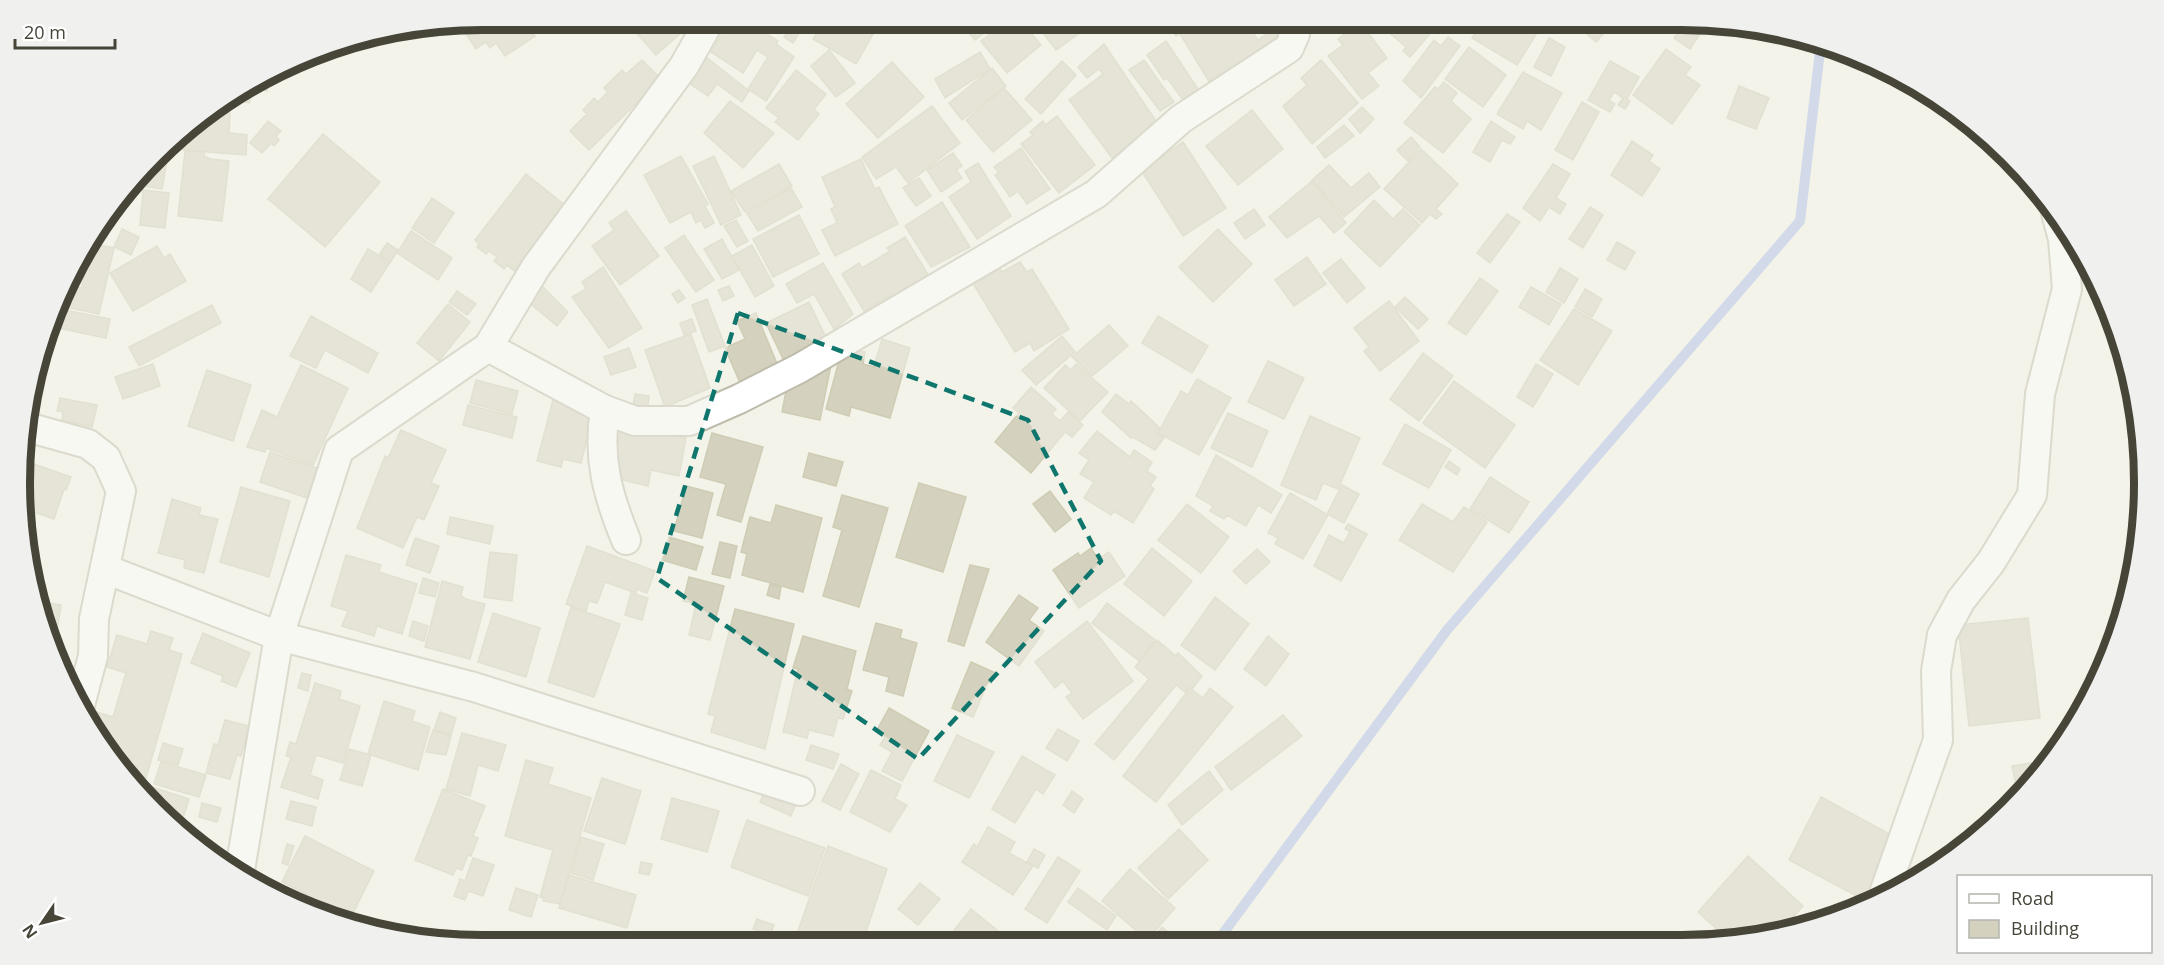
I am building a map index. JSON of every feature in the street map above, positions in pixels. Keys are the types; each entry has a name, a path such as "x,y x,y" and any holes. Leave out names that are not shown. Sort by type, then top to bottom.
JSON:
{"street":[{"path":"241,865 279,636 339,450 488,347 536,267 684,66 704,30"},
{"path":"488,347 605,410 635,421 689,421 800,368 1096,194 1181,119 1289,48 1295,34 1293,30"},
{"path":"1887,885 1938,740 1936,671 1942,635 1961,600 1991,562 2032,495 2040,394 2067,289 2063,239"},
{"path":"605,410 600,439 612,507 626,540"},
{"path":"33,429 88,444 106,458 121,491 94,619 93,656 83,694"},
{"path":"105,569 279,636 474,687 800,791"}],"highlighted area":[{"path":"738,313 1028,420 1101,561 918,759 657,578"}],"building":[{"path":"531,30 535,36 505,56 496,43 490,48 486,42 476,49 464,31"},
{"path":"634,30 684,30 656,55"},
{"path":"724,30 761,30 778,41 776,44 794,57 766,101 748,89 768,57 757,50 743,73 711,52"},
{"path":"788,30 801,30 793,43 784,37"},
{"path":"818,30 875,30 856,64 813,39"},
{"path":"966,30 988,30 975,40"},
{"path":"995,30 1028,30 1041,45 1007,73 981,41"},
{"path":"1041,30 1084,30 1056,50"},
{"path":"1172,30 1184,30 1176,36"},
{"path":"1187,30 1251,30 1258,40 1273,30 1285,30 1289,36 1264,54 1259,49 1210,83 1180,34"},
{"path":"1350,30 1366,30 1387,58 1368,73 1379,86 1362,99 1328,56 1343,45 1338,39"},
{"path":"1386,30 1433,30 1410,57 1403,51 1406,47"},
{"path":"1477,30 1539,30 1517,65 1472,38"},
{"path":"1582,30 1606,30 1596,42"},
{"path":"1679,30 1702,31 1690,49 1674,38"},
{"path":"1448,37 1460,46 1421,98 1403,81 1434,40 1441,46"},
{"path":"1549,38 1565,47 1551,76 1534,67"},
{"path":"1166,41 1198,89 1183,100 1167,78 1164,80 1147,55"},
{"path":"1104,44 1158,124 1112,158 1069,100 1103,74 1099,69 1087,78 1078,67"},
{"path":"1469,47 1506,75 1483,107 1445,79"},
{"path":"1666,49 1691,67 1685,75 1700,85 1672,124 1633,95"},
{"path":"829,50 855,83 836,97 811,66"},
{"path":"980,52 990,69 945,98 935,79"},
{"path":"706,57 749,91 742,102 717,84 708,96 689,83"},
{"path":"642,60 661,79 589,150 570,131 587,114 583,110 594,98 598,102 608,92 604,88 622,70 626,74"},
{"path":"1144,60 1174,102 1160,111 1129,70"},
{"path":"1321,60 1358,103 1312,144 1283,106 1307,85 1301,78"},
{"path":"1062,61 1076,75 1041,114 1025,99"},
{"path":"1610,61 1639,77 1627,99 1630,101 1625,109 1618,105 1623,98 1614,92 1609,100 1615,104 1610,112 1588,100"},
{"path":"892,62 924,97 878,138 846,104"},
{"path":"992,68 1006,86 962,120 949,103"},
{"path":"796,70 826,94 814,109 819,114 798,140 775,122 779,118 766,108"},
{"path":"1523,72 1562,93 1541,130 1527,121 1523,129 1497,114"},
{"path":"1444,82 1457,93 1451,101 1471,119 1443,153 1404,123 1435,87 1438,89"},
{"path":"268,84 267,91 260,89"},
{"path":"1739,86 1769,98 1756,129 1727,118"},
{"path":"1004,88 1032,120 993,152 966,120"},
{"path":"252,93 249,103 240,100"},
{"path":"730,101 774,133 743,168 704,133"},
{"path":"1582,102 1599,112 1573,160 1555,150"},
{"path":"932,106 960,143 908,183 896,167 876,179 862,157"},
{"path":"1362,107 1374,119 1360,133 1349,119"},
{"path":"1252,110 1283,149 1238,185 1206,146"},
{"path":"222,113 230,113 229,133 247,135 246,155 183,150 184,142"},
{"path":"1057,116 1095,165 1059,193 1021,144 1033,135 1030,132 1043,121 1045,125"},
{"path":"268,121 281,131 276,136 279,140 274,146 271,143 262,153 250,143"},
{"path":"1491,121 1515,137 1510,144 1502,140 1490,162 1473,152"},
{"path":"1344,125 1354,136 1325,158 1317,147"},
{"path":"323,134 380,182 325,247 268,199"},
{"path":"1411,137 1420,147 1408,161 1397,150"},
{"path":"1632,141 1653,155 1649,161 1660,169 1642,196 1611,175"},
{"path":"1183,142 1226,208 1183,236 1141,170"},
{"path":"1021,148 1050,189 1027,204 1018,191 1010,197 995,175 999,172 994,167"},
{"path":"1421,149 1458,184 1436,209 1442,214 1436,219 1430,214 1422,223 1384,189"},
{"path":"185,151 204,152 204,156 210,159 229,161 222,221 178,216"},
{"path":"953,153 962,166 956,170 962,178 941,192 927,170"},
{"path":"681,156 708,204 705,206 714,223 705,228 701,220 696,223 691,212 670,223 644,175"},
{"path":"714,156 741,215 721,225 693,166"},
{"path":"167,159 162,189 141,186"},
{"path":"861,159 875,189 879,187 898,224 835,256 822,230 837,223 831,209 835,207 822,177"},
{"path":"978,163 1011,216 977,239 949,197 971,182 965,171"},
{"path":"779,164 792,186 745,212 731,191"},
{"path":"1553,164 1570,174 1556,198 1566,204 1560,214 1549,207 1540,221 1523,208"},
{"path":"1329,165 1351,188 1369,173 1380,187 1344,217 1312,180"},
{"path":"526,174 565,205 542,234 547,238 529,260 525,256 514,271 507,265 504,269 494,261 497,257 489,251 486,254 477,247 479,244 475,240"},
{"path":"919,178 931,196 916,206 903,188"},
{"path":"1312,181 1346,223 1334,233 1319,216 1287,238 1269,217"},
{"path":"791,188 802,207 758,231 747,213"},
{"path":"143,190 169,193 165,228 140,225"},
{"path":"432,198 454,213 434,243 412,228"},
{"path":"1374,200 1393,219 1403,209 1420,225 1380,267 1344,232"},
{"path":"942,202 970,247 931,267 905,226"},
{"path":"1590,207 1603,215 1583,248 1569,239"},
{"path":"1254,209 1265,225 1245,239 1234,223"},
{"path":"626,211 659,256 620,285 592,246 614,230 609,223"},
{"path":"1507,214 1520,222 1490,263 1477,253"},
{"path":"799,215 819,254 773,277 753,239"},
{"path":"736,220 748,241 737,247 724,226"},
{"path":"122,229 139,237 131,255 114,247"},
{"path":"1218,229 1252,264 1213,302 1179,267"},
{"path":"411,231 452,258 438,280 397,253"},
{"path":"684,235 714,280 696,292 665,248"},
{"path":"905,237 932,281 894,304 889,296 864,311 842,274 859,263 862,268 890,251 887,248"},
{"path":"722,239 739,270 722,279 704,249"},
{"path":"1617,242 1635,252 1625,270 1607,260"},
{"path":"387,243 398,250 390,263 379,255"},
{"path":"98,244 114,248 99,314 65,307 75,286 82,288 87,264"},
{"path":"752,245 774,286 755,297 732,256"},
{"path":"157,246 164,258 170,254 186,281 133,311 110,273"},
{"path":"368,249 390,262 371,292 351,279"},
{"path":"1307,257 1326,284 1294,306 1275,280"},
{"path":"1341,259 1365,288 1347,303 1323,273"},
{"path":"1020,262 1027,272 1032,269 1069,329 1034,351 1030,343 1015,352 972,282 998,266 1002,272"},
{"path":"823,263 853,314 834,329 814,294 797,303 786,284"},
{"path":"603,267 642,328 609,348 572,297 586,289 582,282"},
{"path":"85,268 81,284 76,283"},
{"path":"1560,268 1578,279 1564,303 1546,292"},
{"path":"1480,278 1498,291 1466,335 1448,323"},
{"path":"541,285 568,312 557,326 527,301"},
{"path":"729,286 734,296 723,301 718,290"},
{"path":"1531,287 1561,304 1549,325 1519,307"},
{"path":"1585,289 1602,299 1592,317 1575,307"},
{"path":"679,290 685,298 678,303 672,294"},
{"path":"457,291 476,304 467,315 449,302"},
{"path":"1405,297 1428,319 1418,329 1395,307"},
{"path":"707,299 725,346 709,352 692,305"},
{"path":"1389,301 1419,341 1380,371 1364,351 1369,347 1354,328"},
{"path":"809,302 829,344 786,365 766,323"},
{"path":"448,304 470,322 439,361 417,343"},
{"path":"212,305 221,323 139,366 129,347"},
{"path":"1574,309 1612,331 1578,385 1540,360"},
{"path":"64,310 110,319 106,338 57,328"},
{"path":"756,313 778,366 740,383 725,348 745,339 737,321"},
{"path":"311,316 378,353 368,373 325,350 316,368 290,356"},
{"path":"1158,316 1208,346 1192,373 1142,343"},
{"path":"692,319 696,331 684,335 680,323"},
{"path":"1109,325 1128,346 1092,376 1072,357"},
{"path":"691,334 710,388 665,407 645,350"},
{"path":"1062,336 1075,352 1036,385 1022,370"},
{"path":"882,339 910,348 890,418 851,407 849,416 826,409 843,346 865,352 863,364 874,367"},
{"path":"629,348 636,367 611,375 604,357"},
{"path":"1423,353 1453,376 1419,421 1390,399"},
{"path":"1268,361 1304,378 1284,419 1248,402"},
{"path":"153,364 160,386 123,399 115,377"},
{"path":"1076,364 1108,392 1080,421 1044,388 1065,365 1071,370"},
{"path":"1536,364 1553,374 1533,407 1517,397"},
{"path":"301,365 348,388 313,465 266,448 265,452 247,447 262,410 277,417"},
{"path":"831,365 820,420 782,412 788,381"},
{"path":"207,370 251,385 233,441 188,426"},
{"path":"1197,379 1231,398 1199,455 1158,433 1181,391 1188,395"},
{"path":"476,380 518,391 512,414 470,403"},
{"path":"1454,381 1515,425 1485,468 1423,423"},
{"path":"1031,387 1056,409 1052,414 1060,421 1068,412 1083,425 1072,437 1065,432 1031,473 995,442 1019,413 1013,408"},
{"path":"635,394 649,396 647,413 632,411"},
{"path":"1116,394 1129,404 1131,401 1160,428 1156,432 1164,438 1155,450 1131,438 1102,412"},
{"path":"554,396 594,410 581,463 563,459 561,467 537,461"},
{"path":"60,398 97,405 92,427 62,420 63,412 57,411"},
{"path":"468,405 517,417 512,438 463,425"},
{"path":"1228,413 1268,431 1252,467 1211,448"},
{"path":"1310,416 1360,438 1338,489 1323,483 1316,500 1281,485"},
{"path":"622,424 686,438 679,476 651,470 648,486 611,477"},
{"path":"1405,424 1451,450 1429,488 1383,464"},
{"path":"401,430 446,450 431,483 439,486 424,520 417,517 403,548 357,528 385,456 388,458"},
{"path":"1097,431 1130,457 1134,450 1152,462 1147,471 1156,477 1150,486 1154,489 1133,523 1114,511 1111,515 1084,498 1094,482 1080,474 1089,460 1079,453"},
{"path":"712,433 763,447 741,522 717,515 726,484 700,477"},
{"path":"270,452 317,468 307,498 260,482"},
{"path":"809,453 843,462 836,486 803,477"},
{"path":"1216,455 1282,495 1271,513 1258,505 1246,526 1227,515 1224,519 1210,511 1213,506 1196,496"},
{"path":"1449,461 1460,469 1457,475 1445,467"},
{"path":"31,463 71,477 66,490 64,489 54,519 31,511"},
{"path":"1490,477 1529,502 1509,533 1470,509"},
{"path":"919,483 966,497 943,572 896,557"},
{"path":"1342,485 1359,494 1344,523 1327,514"},
{"path":"686,486 713,493 702,538 674,531"},
{"path":"241,487 290,501 269,577 220,562"},
{"path":"1050,491 1071,519 1055,532 1033,504"},
{"path":"1290,493 1328,515 1303,559 1275,544 1278,538 1268,533"},
{"path":"842,495 888,508 859,607 823,596 842,530 833,527"},
{"path":"172,499 201,508 199,515 218,519 204,573 184,568 185,560 158,553"},
{"path":"1187,504 1229,537 1201,573 1158,540"},
{"path":"1422,504 1453,522 1464,507 1487,522 1453,572 1399,540"},
{"path":"776,505 822,518 803,592 742,575 747,554 741,552 750,517 771,523"},
{"path":"450,517 493,526 490,544 447,534"},
{"path":"1348,524 1367,534 1341,581 1314,566 1329,535 1344,543 1350,531 1345,529"},
{"path":"669,537 703,547 696,570 662,560"},
{"path":"415,538 439,546 430,573 406,565"},
{"path":"720,542 737,546 730,578 712,574"},
{"path":"587,546 655,571 647,593 637,589 636,593 605,582 597,603 589,601 586,611 566,604"},
{"path":"1091,548 1098,559 1109,552 1125,576 1079,608 1053,570 1078,553 1080,556"},
{"path":"1152,548 1192,581 1164,616 1124,584"},
{"path":"1257,549 1270,562 1246,584 1233,571"},
{"path":"490,552 517,555 512,601 484,597"},
{"path":"346,555 381,565 379,572 417,584 402,634 377,626 374,636 342,626 348,611 331,606"},
{"path":"970,565 989,569 964,646 948,641"},
{"path":"689,577 724,586 710,640 689,635 696,604 683,601"},
{"path":"423,578 439,583 435,597 419,593"},
{"path":"442,581 463,587 461,596 485,604 470,659 425,647"},
{"path":"770,584 781,587 779,599 767,595"},
{"path":"631,593 648,598 642,620 625,615"},
{"path":"1019,595 1038,608 1029,620 1044,631 1019,666 986,642"},
{"path":"1215,597 1249,624 1215,670 1181,645"},
{"path":"46,602 61,605 56,635"},
{"path":"1107,603 1155,640 1139,661 1092,623"},
{"path":"571,607 620,624 594,697 548,682"},
{"path":"735,609 794,624 765,749 711,732 715,716 708,714"},
{"path":"493,613 540,628 526,677 478,662"},
{"path":"2028,618 2040,718 1969,726 1958,625"},
{"path":"413,621 428,626 424,641 409,636"},
{"path":"1087,621 1133,681 1083,719 1066,697 1072,693 1063,681 1055,688 1035,662"},
{"path":"876,623 902,630 900,638 917,643 903,696 886,691 889,677 863,670"},
{"path":"151,631 173,638 169,650 182,654 146,778 138,775 106,734 93,712 113,717 126,673 107,667 117,635 147,644"},
{"path":"203,633 250,653 236,687 221,681 223,676 191,663"},
{"path":"803,636 856,651 847,689 852,691 843,719 838,718 833,736 809,730 807,738 783,732 798,669 793,668"},
{"path":"1268,636 1289,654 1266,686 1244,669"},
{"path":"1157,640 1176,656 1178,653 1202,676 1192,689 1189,687 1185,692 1176,685 1114,760 1095,744 1149,679 1135,667"},
{"path":"971,662 996,673 991,683 988,682 973,717 952,708"},
{"path":"302,673 311,675 308,691 298,688"},
{"path":"315,683 341,691 339,699 360,706 343,763 316,755 310,775 323,780 318,799 281,787 291,757 286,756 290,742 296,744"},
{"path":"1190,688 1203,698 1210,688 1233,707 1156,802 1123,776"},
{"path":"384,701 415,711 412,721 430,727 418,770 368,754"},
{"path":"889,708 929,731 902,781 882,771 892,752 880,745 885,737 876,732"},
{"path":"440,712 456,718 451,735 434,730"},
{"path":"1283,715 1302,736 1231,790 1215,767"},
{"path":"225,720 249,726 241,756 237,755 230,779 206,773 214,744 218,745"},
{"path":"1058,729 1079,741 1067,761 1046,748"},
{"path":"433,730 451,736 446,755 426,752"},
{"path":"462,733 506,745 498,771 478,765 470,796 446,789"},
{"path":"957,735 994,752 969,798 934,781"},
{"path":"163,743 183,749 178,765 158,760"},
{"path":"811,745 839,754 833,769 806,760"},
{"path":"349,749 371,755 362,786 340,780"},
{"path":"1022,756 1055,775 1043,794 1036,789 1015,823 992,809"},
{"path":"526,760 553,768 548,784 591,798 560,904 543,901 544,898 540,897 553,850 505,836"},
{"path":"161,762 206,775 199,797 154,784"},
{"path":"2037,762 2016,787 2012,766"},
{"path":"841,764 859,774 840,810 822,801"},
{"path":"871,770 901,785 895,799 907,805 890,832 850,812"},
{"path":"1209,771 1223,790 1182,825 1168,805"},
{"path":"602,778 641,791 625,844 584,831"},
{"path":"152,787 189,799 182,821 163,802 151,790"},
{"path":"443,789 485,806 473,836 478,838 471,856 468,855 462,870 456,868 453,875 415,860"},
{"path":"1072,791 1083,799 1074,813 1063,805"},
{"path":"764,792 795,806 791,816 760,802"},
{"path":"1821,797 1897,838 1866,896 1861,898 1789,860"},
{"path":"672,798 719,811 707,852 661,839"},
{"path":"291,801 316,807 312,826 286,819"},
{"path":"202,803 221,808 217,822 199,817"},
{"path":"747,820 825,848 808,896 731,867"},
{"path":"988,827 1015,842 1009,853 1033,866 1013,895 962,862 974,844 977,847"},
{"path":"1179,829 1208,860 1168,899 1138,868"},
{"path":"305,836 374,871 352,916 282,882"},
{"path":"581,837 604,844 593,880 571,873"},
{"path":"287,844 294,846 288,865 282,863"},
{"path":"828,846 887,869 865,935 797,935"},
{"path":"218,849 230,853 228,857"},
{"path":"1034,849 1045,855 1038,868 1027,862"},
{"path":"1748,856 1803,906 1788,922 1721,933 1698,912"},
{"path":"1058,857 1080,871 1047,923 1025,909"},
{"path":"473,858 494,865 483,896 468,891 465,900 454,896 460,879 465,881"},
{"path":"641,862 652,864 649,875 639,873"},
{"path":"1130,869 1175,908 1151,935 1141,935 1102,901"},
{"path":"569,875 636,895 627,928 559,908"},
{"path":"920,883 940,899 918,925 898,909"},
{"path":"516,888 538,895 531,917 509,910"},
{"path":"1078,888 1116,916 1107,930 1068,902"},
{"path":"971,909 1003,935 950,935"},
{"path":"757,919 774,925 770,935 753,929"},
{"path":"1162,927 1172,935 1155,935"}],"waterway":[{"path":"1222,935 1447,630 1800,221 1820,52"}]}
